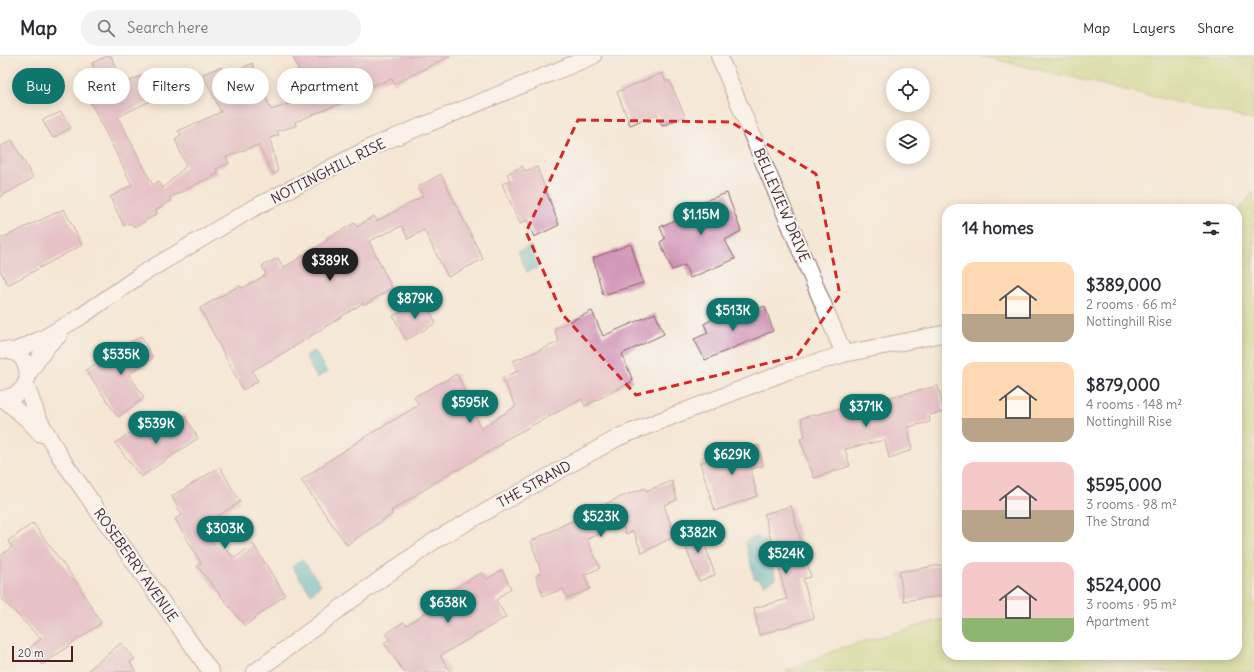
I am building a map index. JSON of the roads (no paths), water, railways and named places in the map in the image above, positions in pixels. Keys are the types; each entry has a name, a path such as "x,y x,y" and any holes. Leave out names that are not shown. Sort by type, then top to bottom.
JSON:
{"street":[{"name":"NOTTINGHILL RISE","path":"3,350 44,338 80,317 142,274 250,210 371,147 593,56"},
{"name":"BELLEVIEW DRIVE","path":"719,56 844,354"},
{"name":"NOTTINGHILL RISE","path":"2,399 19,394 48,345 80,317"},
{"name":"THE STRAND","path":"255,672 347,603 437,539 619,437 788,372 844,354 942,334"},
{"name":"ROSEBERRY AVENUE","path":"3,350 19,355 26,364 27,380 38,418 61,458 210,672"},
{"name":"ROSEBERRY AVENUE","path":"2,399 29,421 61,458"}],"water":[{"path":"530,246 539,267 527,272 518,251"},
{"path":"314,350 327,372 317,378 305,356"},
{"path":"757,536 760,539 765,540 768,552 764,560 772,566 776,579 764,585 761,581 754,578 745,541"},
{"path":"302,559 321,585 311,594 292,567"}]}
